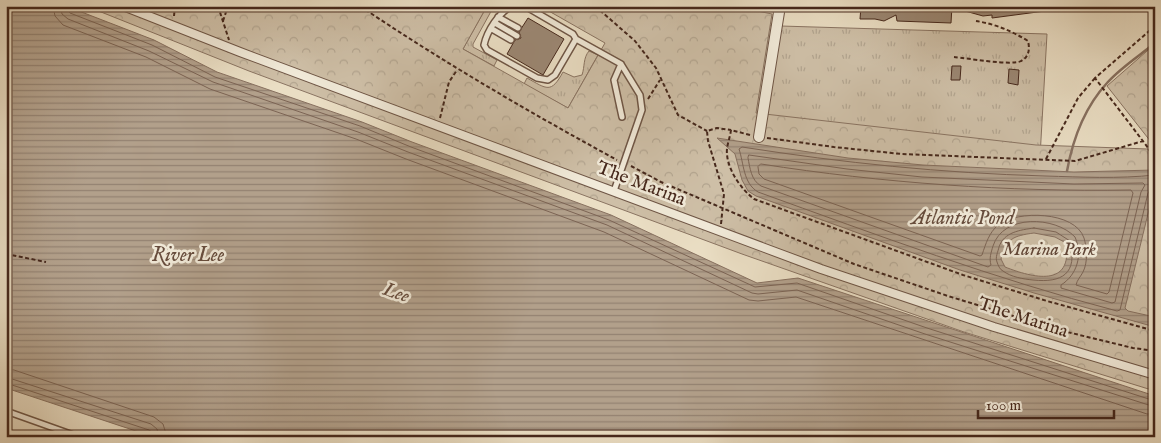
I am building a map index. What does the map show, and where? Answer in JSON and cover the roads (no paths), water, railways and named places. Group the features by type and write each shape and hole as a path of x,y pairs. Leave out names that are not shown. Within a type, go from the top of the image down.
{"street":[{"name":"The Marina","path":"123,6 821,269 994,327 1155,375"},
{"path":"759,137 780,6"}],"lane":[{"path":"512,6 505,9 498,17 485,41 486,50 543,80 548,80 554,75 576,39"},
{"path":"525,6 573,34 576,39 621,64 640,95 642,110 614,191"},
{"path":"498,17 518,28"},
{"path":"493,26 517,36"},
{"path":"493,26 511,40"},
{"path":"621,64 614,80 622,117"},
{"path":"6,411 79,437"}],"water":[{"name":"River Lee","path":"6,6 66,6 154,40 217,72 362,122 611,215 757,283 798,278 1155,396 1155,437 154,437 6,388"},
{"name":"Atlantic Pond","path":"717,138 848,158 923,165 1074,172 1155,170 1155,185 1125,308 1128,311 1155,317 1155,327 960,270 756,196 748,191 742,180 735,154","holes":["1034,233 1055,237 1066,243 1067,257 1063,267 1057,273 1049,276 1038,276 1005,267 1001,259 1012,239"]}],"waterway":[{"path":"1067,171 1076,135 1092,103 1112,78 1155,43"}],"park label":[{"name":"Marina Park","path":"1049,250"}],"water label":[{"name":"Lee","path":"396,293"}]}
